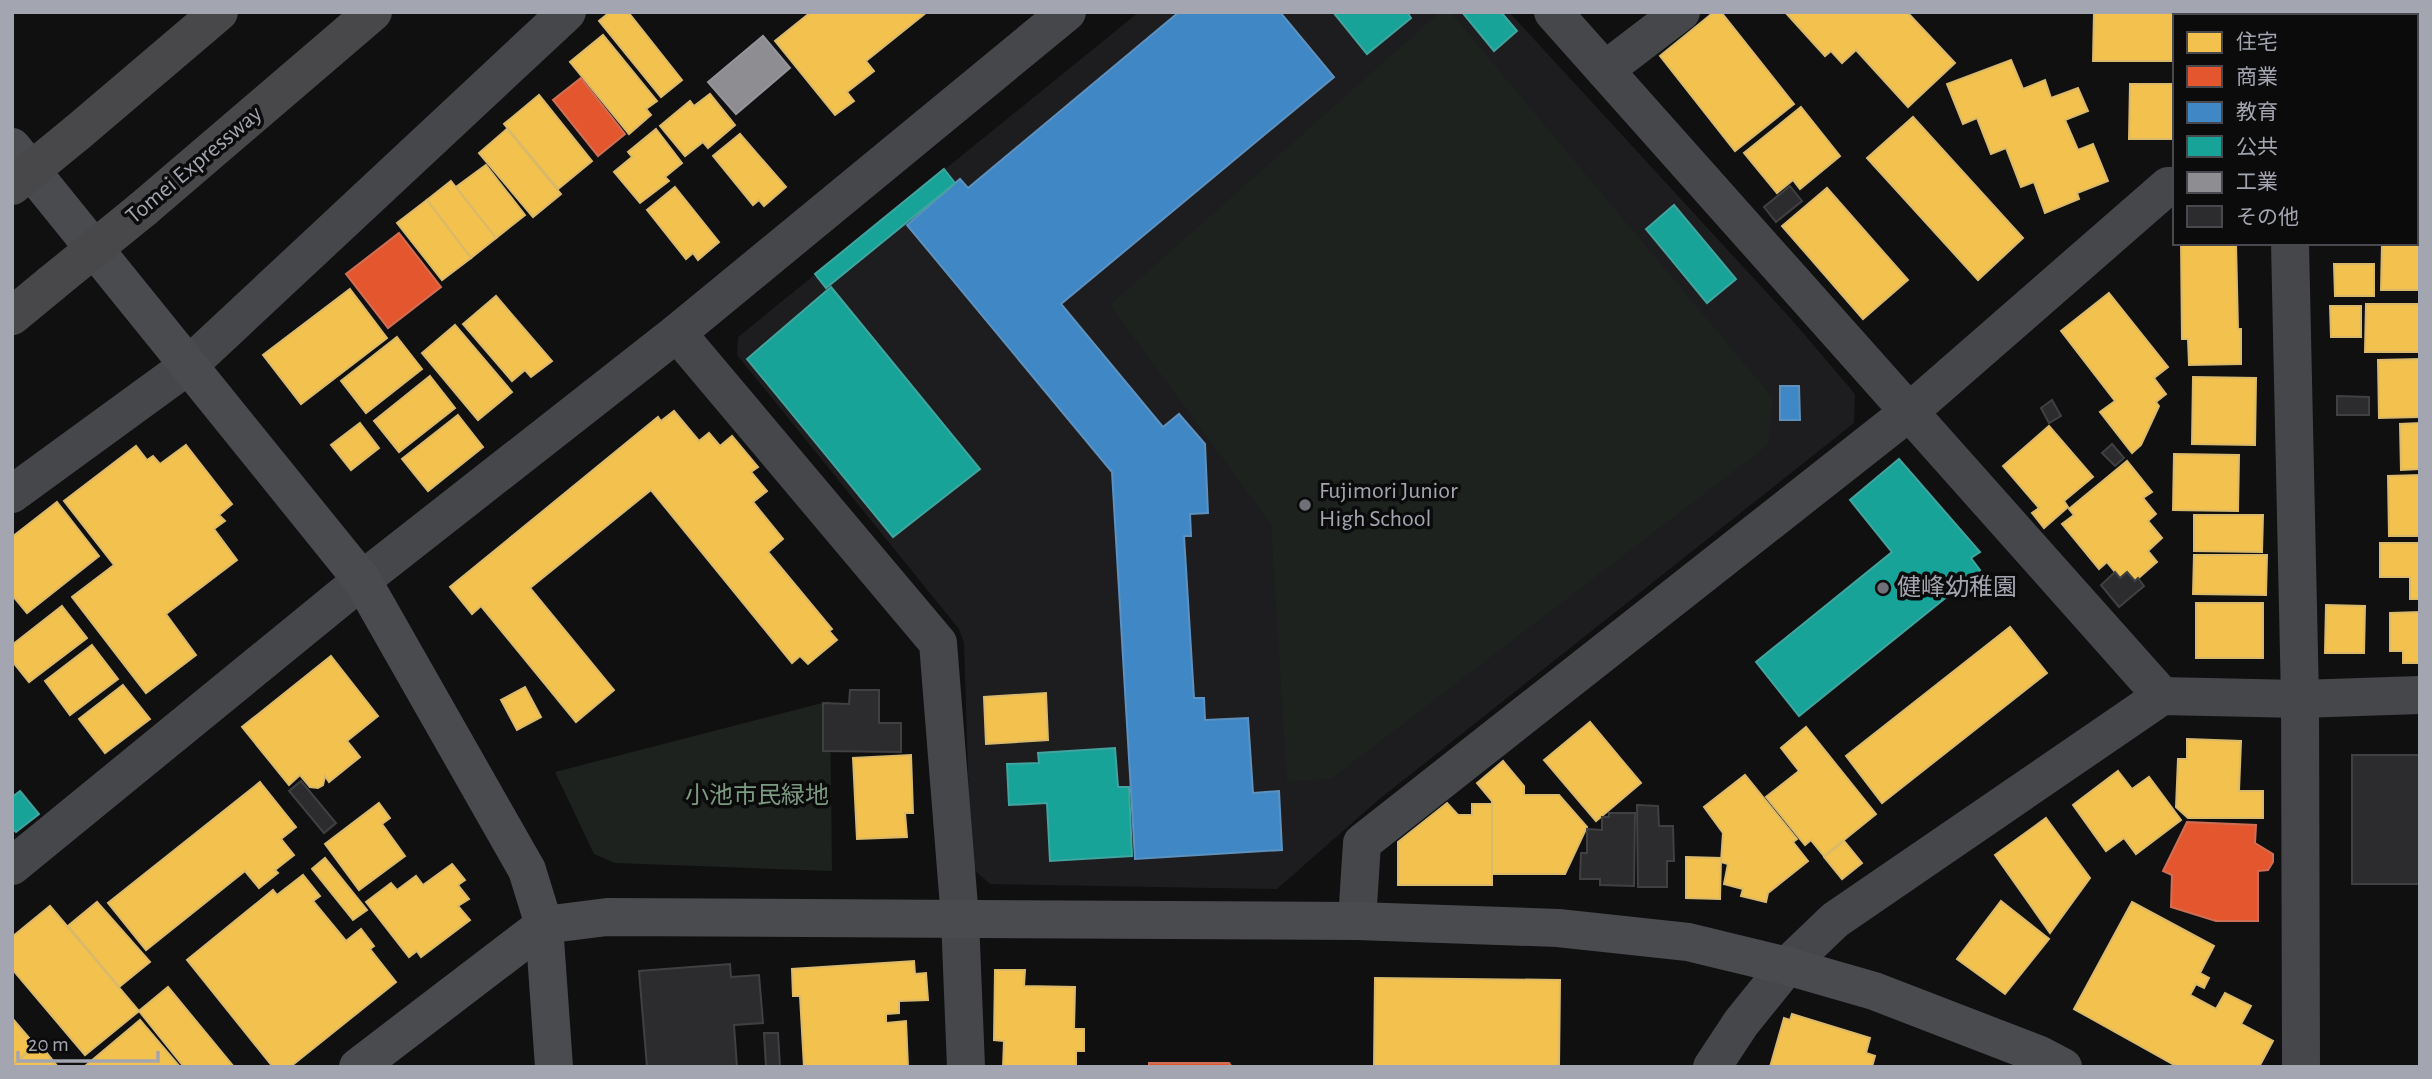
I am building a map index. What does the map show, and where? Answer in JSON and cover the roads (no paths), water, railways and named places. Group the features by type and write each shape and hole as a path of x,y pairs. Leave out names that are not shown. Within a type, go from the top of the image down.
{"highway":[{"path":"12,186 219,12"},
{"name":"Tomei Expressway","path":"12,316 143,209 373,12"}],"street":[{"path":"12,494 189,365 567,12"},
{"path":"12,866 362,580 677,332 1067,12"},
{"path":"1553,12 2161,696"},
{"path":"1605,70 1681,12"},
{"path":"12,147 362,580 527,870 544,925 554,1067"},
{"path":"1357,920 1362,843 1909,412 2168,186 2173,186"},
{"path":"2290,245 2300,699 2301,1067"},
{"path":"677,332 938,643 960,919 967,1067"},
{"path":"1712,1067 1741,1023 1787,966 1835,920 2161,696 2300,699 2420,695"},
{"path":"359,1067 544,925 607,917 1357,920 1558,928 1688,942 1787,966 1874,991 2046,1063"}],"place":[{"name":"Fujimori Junior High School","path":"1305,505"},
{"name":"健峰幼稚園","path":"1883,588"}],"park label":[{"name":"小池市民緑地","path":"757,796"}]}
